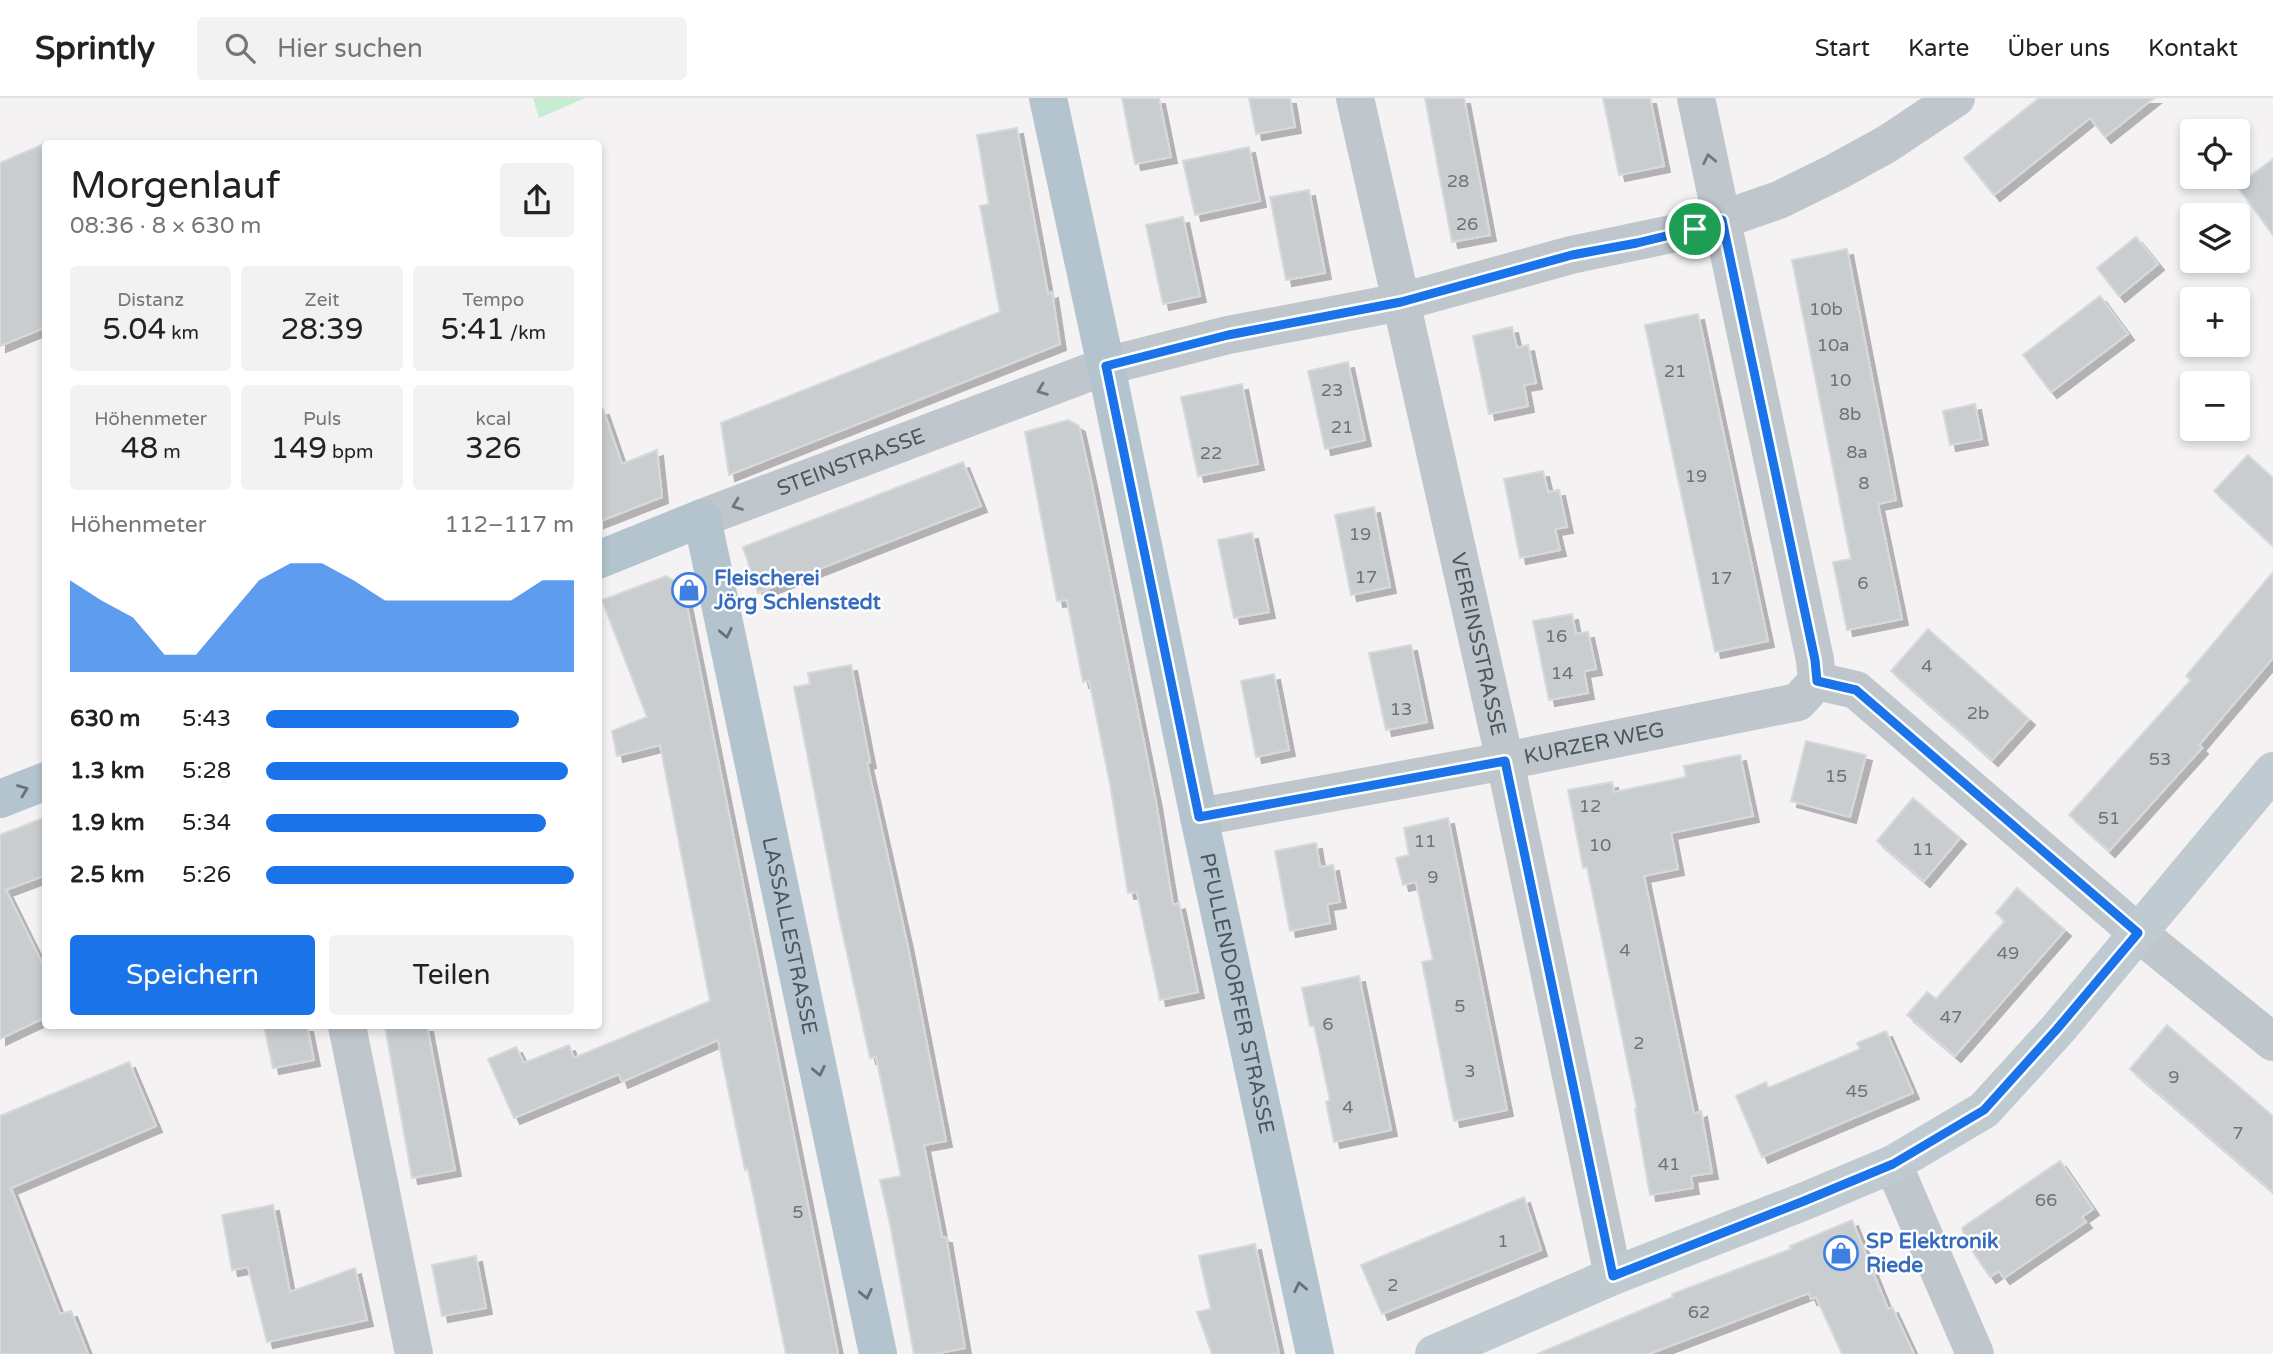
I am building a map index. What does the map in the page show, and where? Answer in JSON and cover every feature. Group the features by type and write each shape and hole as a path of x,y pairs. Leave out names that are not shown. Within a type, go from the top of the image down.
{"main road":[{"name":"PFULLENDORFER STRASSE","path":"1048,98 1315,1354"},
{"name":"STEINSTRASSE","path":"602,558 702,518"},
{"name":"LASSALLESTRASSE","path":"702,518 878,1354"},
{"path":"1434,1354 1613,1276 1893,1164 1984,1110 2057,1029 2273,771"},
{"path":"0,799 42,783"}],"street":[{"name":"VEREINSSTRASSE","path":"1355,98 1505,761 1613,1276"},
{"path":"1696,98 1815,660 1817,681 1856,690 2138,933 2273,1042"},
{"name":"STEINSTRASSE","path":"702,518 1106,366 1228,335 1401,302 1572,255 1637,243 1722,220 1779,200 1836,172 1887,144 1956,98"},
{"name":"KURZER WEG","path":"1199,817 1505,761 1798,702 1817,681"},
{"path":"348,1029 414,1354"},
{"path":"1893,1164 1975,1354"}],"green space":[{"path":"533,98 585,98 539,118"}],"building":[{"path":"1122,98 1159,98 1171,157 1135,164"},
{"path":"1249,98 1290,98 1295,127 1256,134"},
{"path":"1425,98 1464,98 1490,235 1452,242"},
{"path":"1603,98 1650,98 1664,166 1619,175"},
{"path":"2039,98 2154,98 2105,137 2090,118 1994,195 1964,158"},
{"path":"1017,128 1048,294 1052,292 1060,344 729,475 721,423 1000,312 980,206 989,204 977,135"},
{"path":"42,145 42,329 0,346 0,163"},
{"path":"1249,147 1260,201 1195,215 1183,161"},
{"path":"2273,159 2273,235 2239,189 2250,189 2250,176"},
{"path":"1309,190 1325,273 1286,280 1270,197"},
{"path":"1183,217 1200,296 1163,304 1146,225"},
{"path":"2136,237 2158,264 2119,296 2097,268"},
{"path":"1847,249 1896,500 1878,504 1902,619 1847,630 1833,562 1851,559 1792,260"},
{"path":"2100,296 2128,334 2051,392 2023,355"},
{"path":"1698,314 1768,641 1715,652 1645,325"},
{"path":"1512,327 1517,348 1528,345 1536,383 1524,385 1528,406 1489,414 1473,336"},
{"path":"1348,362 1365,440 1325,449 1308,371"},
{"path":"1242,384 1258,464 1198,476 1181,397"},
{"path":"1975,404 1982,439 1950,445 1943,411"},
{"path":"602,409 622,464 657,450 662,497 602,520"},
{"path":"1068,420 1079,426 1156,802 1173,905 1179,903 1198,992 1160,1000 1137,892 1128,893 1089,680 1083,682 1067,600 1057,601 1025,432"},
{"path":"2248,455 2273,478 2273,546 2214,491"},
{"path":"963,462 981,506 758,593 743,547"},
{"path":"1543,471 1548,492 1559,490 1567,527 1555,529 1560,550 1520,558 1504,479"},
{"path":"1374,507 1390,587 1351,595 1335,515"},
{"path":"1252,533 1269,612 1234,618 1218,540"},
{"path":"2273,572 2273,658 2199,745 2202,748 2109,851 2069,815 2191,680 2186,676"},
{"path":"666,576 683,586 838,1354 786,1354 718,1040 622,1082 619,1074 514,1118 488,1059 516,1047 524,1063 569,1045 574,1058 710,1001 660,745 617,756 612,731 647,717 602,600"},
{"path":"1572,614 1576,634 1588,632 1596,669 1584,671 1588,693 1549,700 1533,621"},
{"path":"1928,629 2029,719 1992,760 1891,671"},
{"path":"1411,645 1427,722 1386,730 1369,653"},
{"path":"851,665 870,762 867,763 908,947 946,1141 924,1145 942,1237 946,1237 965,1348 934,1354 914,1354 880,1180 901,1176 876,1057 870,1058 839,917 794,687 810,684 808,673"},
{"path":"1274,674 1289,750 1256,757 1241,681"},
{"path":"1806,741 1866,755 1850,817 1791,801"},
{"path":"1740,755 1753,816 1671,833 1678,869 1644,876 1694,1114 1701,1111 1712,1173 1691,1176 1693,1188 1650,1195 1637,1109 1587,867 1583,868 1568,790 1612,782 1614,792 1686,777 1684,766"},
{"path":"1913,798 1960,838 1924,881 1877,841"},
{"path":"1448,818 1507,1110 1454,1121 1422,962 1433,960 1416,882 1403,885 1396,858 1409,855 1404,828"},
{"path":"42,819 42,876 6,890 42,963 42,1019 0,1039 0,835"},
{"path":"1316,843 1320,867 1333,865 1340,902 1327,904 1330,923 1290,931 1275,851"},
{"path":"2017,888 2065,930 1955,1056 1907,1015 1927,992 1936,999 2005,921 1996,913"},
{"path":"1359,976 1391,1130 1334,1142 1326,1102 1330,1100 1314,1026 1310,1026 1302,988"},
{"path":"2167,1025 2273,1116 2273,1192 2130,1069"},
{"path":"265,1029 308,1029 314,1060 273,1068"},
{"path":"386,1029 428,1029 455,1170 412,1178"},
{"path":"1886,1031 1913,1093 1762,1157 1736,1096 1766,1082 1768,1088 1860,1049 1857,1043"},
{"path":"129,1062 156,1126 11,1188 60,1314 71,1311 88,1354 0,1354 0,1116"},
{"path":"2060,1161 2093,1209 2082,1217 2086,1222 2004,1278 1999,1271 1990,1277 1965,1240 1962,1228"},
{"path":"1524,1197 1541,1250 1382,1314 1361,1265"},
{"path":"273,1205 290,1292 355,1268 367,1320 267,1342 248,1267 232,1270 222,1215"},
{"path":"1852,1220 1888,1309 1892,1307 1914,1354 1842,1354 1816,1297 1811,1299 1809,1293 1649,1354 1537,1354 1673,1297 1672,1294 1791,1249 1790,1246"},
{"path":"1255,1244 1279,1354 1212,1354 1197,1312 1211,1309 1199,1256"},
{"path":"476,1256 486,1308 442,1316 432,1265"}],"place":[{"name":"Fleischerei Jörg Schlenstedt","path":"689,590"},
{"name":"SP Elektronik Riede","path":"1841,1253"}],"route":[{"path":"1722,220 1815,660 1817,681 1856,690 2138,933 1984,1110 1893,1164 1613,1276 1505,761 1199,817 1106,366 1228,335 1401,302 1572,255 1695,229 1722,220"}]}
